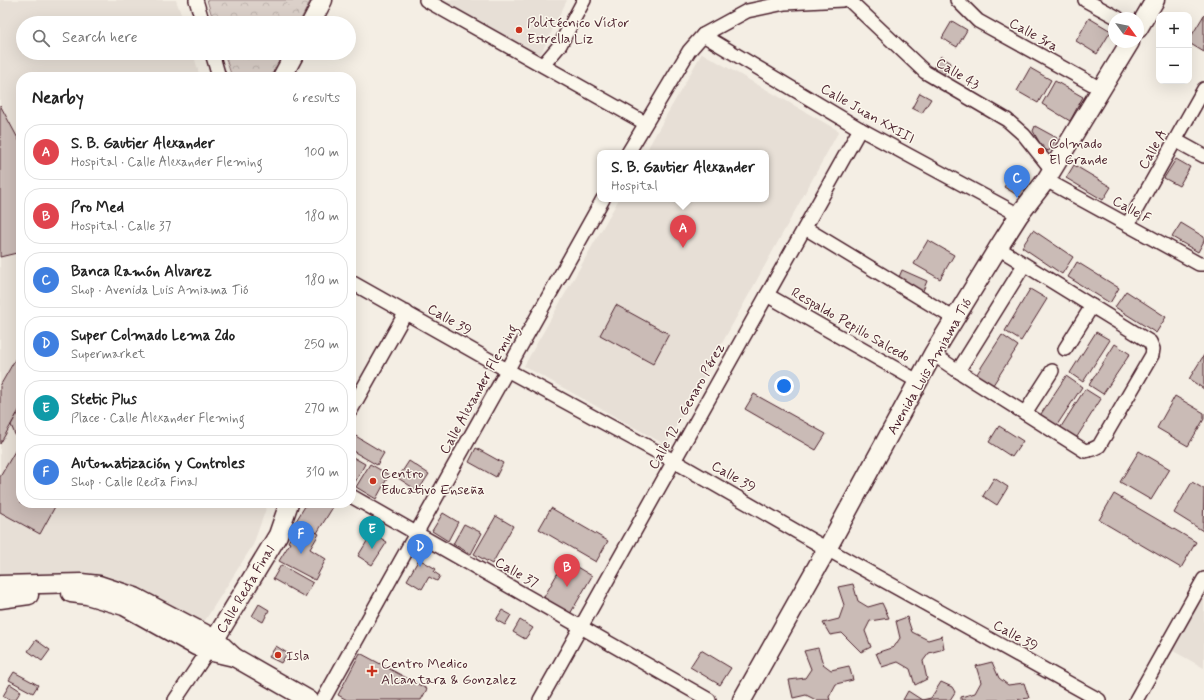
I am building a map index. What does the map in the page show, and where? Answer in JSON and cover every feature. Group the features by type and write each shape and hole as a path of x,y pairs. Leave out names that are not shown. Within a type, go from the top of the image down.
{"main road":[{"path":"315,16 323,0"},
{"path":"1144,19 1155,0"},
{"name":"Avenida Luis Amiama Tió","path":"742,700 919,382 933,354 1019,215 1049,175 1126,48"},
{"path":"285,72 291,60"},
{"name":"Calle Recta Final","path":"212,645 278,535 287,508"},
{"path":"0,585 66,582 99,585 135,597 212,645 304,699"},
{"path":"0,598 54,593 72,593 98,598 124,606 162,626 184,640 212,645"}],"street":[{"path":"196,0 201,16"},
{"path":"426,0 645,123"},
{"path":"542,66 560,45 584,0"},
{"path":"630,150 689,51 702,35 747,11 786,2 843,0"},
{"name":"Calle 43","path":"849,0 925,72 1007,120 1024,135 1049,175"},
{"name":"Calle 3ra","path":"957,0 978,21 1101,89"},
{"path":"1085,0 1108,13"},
{"name":"Calle Juan XXIII","path":"702,35 860,128 1019,215"},
{"path":"214,60 218,72"},
{"name":"Calle A","path":"1128,224 1204,89"},
{"name":"Calle 12 - Genaro Pérez","path":"540,700 622,557 674,460 860,128"},
{"path":"1175,140 1204,156"},
{"name":"Calle F","path":"1049,175 1128,224 1199,264 1204,264"},
{"name":"Calle Alexander Fleming","path":"323,700 600,202"},
{"path":"805,228 955,319"},
{"path":"933,354 1085,451 1093,450 1099,446 1152,355 1153,349 1150,342 998,248"},
{"path":"958,371 1024,265"},
{"name":"Calle 39","path":"356,285 507,370 674,460 827,548 1099,700"},
{"name":"Respaldo Pepillo Salcedo","path":"767,295 919,382"},
{"path":"1065,349 1092,306"},
{"path":"356,401 406,312"},
{"path":"1025,413 1052,371"},
{"name":"Calle 37","path":"356,499 709,700"},
{"path":"278,535 294,508"},
{"path":"1136,700 1204,579"},
{"path":"0,598 23,585"},
{"path":"175,700 212,645"}],"shaded area":[{"path":"0,0 176,0 182,16 16,16 16,60 195,60 199,72 16,72 16,508 266,508 253,545 204,622 191,621 108,576 83,572 0,576"},
{"name":"Politécnico Víctor Estrella Liz","path":"431,0 567,0 538,60"},
{"path":"702,53 839,131 666,445 524,366 617,202 769,202 769,150 647,150"},
{"path":"1204,598 1204,668 1166,647"}],"green space":[{"path":"207,0 311,0 303,16 212,16"},
{"path":"226,60 280,60 274,72 230,72"}],"building":[{"path":"1204,15 1204,52 1192,45 1192,35"},
{"path":"1089,18 1108,29 1108,36 1097,54 1076,41"},
{"path":"952,21 967,30 957,47 942,38"},
{"path":"941,56 951,63 942,77 932,70"},
{"path":"1030,68 1051,80 1038,103 1017,91"},
{"path":"1055,81 1083,97 1070,121 1042,104"},
{"path":"920,93 931,99 922,113 912,108"},
{"path":"0,105 16,135 16,253 0,257"},
{"path":"1035,126 1057,138 1049,151 1043,149 1033,131"},
{"path":"1176,159 1190,167 1179,186 1164,178"},
{"path":"1074,165 1111,187 1103,200 1066,178"},
{"path":"1012,175 1029,186 1022,198 1004,187"},
{"path":"1181,223 1204,237 1204,241 1198,252 1172,237"},
{"path":"1033,230 1073,257 1062,274 1022,247"},
{"path":"928,240 954,255 940,279 914,264"},
{"path":"1077,262 1119,288 1110,303 1068,277"},
{"path":"902,270 927,281 922,293 897,282"},
{"path":"1030,289 1047,299 1021,341 1005,331"},
{"path":"1126,291 1166,317 1156,333 1115,307"},
{"path":"616,305 669,334 653,364 600,335"},
{"path":"1096,332 1110,340 1083,382 1070,373"},
{"path":"1002,335 1018,346 991,388 975,377"},
{"path":"1115,344 1130,354 1103,394 1089,385"},
{"path":"1204,355 1204,389 1189,379"},
{"path":"16,358 16,416 0,444 0,386"},
{"path":"1066,376 1082,387 1055,428 1039,417"},
{"path":"1085,389 1101,399 1075,440 1059,430"},
{"path":"754,394 826,434 816,450 745,409"},
{"path":"1175,396 1204,413 1204,419 1188,446 1157,428"},
{"path":"16,416 16,437 11,425"},
{"path":"999,426 1023,441 1012,457 989,442"},
{"path":"356,436 384,453 377,465 356,453"},
{"path":"476,448 503,463 496,477 469,462"},
{"path":"16,449 16,508 54,508 40,534 0,512 0,477"},
{"path":"1139,451 1170,469 1151,500 1120,482"},
{"path":"356,459 365,464 356,480"},
{"path":"409,461 429,474 418,491 398,478"},
{"name":"Centro Educativo Enseña","path":"370,464 389,475 376,499 356,487"},
{"path":"994,478 1008,487 997,505 983,496"},
{"path":"1192,482 1204,489 1203,531 1174,513"},
{"path":"1114,494 1196,542 1181,568 1099,520"},
{"path":"304,508 332,508 317,533 296,521"},
{"path":"551,508 608,541 596,562 539,529"},
{"path":"443,513 458,522 448,541 432,531"},
{"path":"496,516 513,526 492,564 474,554"},
{"path":"299,523 319,534 310,549 326,559 315,580 279,561 290,543 288,542"},
{"path":"464,524 482,533 471,554 453,544"},
{"path":"372,533 387,542 372,565 358,556"},
{"path":"419,559 436,569 434,572 440,576 437,581 429,577 422,589 407,580"},
{"path":"565,560 592,576 570,614 543,599"},
{"path":"281,565 313,583 305,597 273,579"},
{"path":"853,584 858,601 868,607 882,603 889,618 870,621 865,631 871,647 861,652 842,633 830,635 823,623 839,619 844,605 838,587"},
{"name":"Isla","path":"259,604 269,610 263,622 252,616"},
{"path":"502,610 511,615 505,625 496,620"},
{"path":"907,617 912,632 928,640 942,636 944,649 929,653 923,661 927,679 915,685 910,669 898,662 882,667 876,653 894,647 900,638 896,621"},
{"path":"520,620 533,628 525,639 513,632"},
{"path":"36,640 50,650 42,661 28,651"},
{"name":"Isla","path":"276,646 287,653 281,663 269,657"},
{"path":"818,648 823,664 831,670 849,666 853,680 836,684 829,697 830,700 816,700 806,695 793,698 789,680 805,678 811,669 804,651"},
{"path":"701,650 731,668 720,685 690,667"},
{"name":"Centro Medico Alcantara & Gonzalez","path":"360,653 427,689 421,700 347,700 338,695"},
{"path":"992,662 999,678 1008,685 1024,683 1029,698 1015,700 961,700 961,697 975,693 981,682 976,666"},
{"path":"14,672 38,685 33,693 9,680"},
{"path":"941,682 952,687 955,692 950,700 922,700 931,698"},
{"path":"10,684 21,691 15,700 9,700 3,696"},
{"path":"908,691 922,700 903,700"}],"place":[{"name":"Politécnico Víctor Estrella Liz","path":"519,30"},
{"name":"Colmado El Grande","path":"1041,151"},
{"name":"Banca Ramón Alvarez","path":"1017,198"},
{"name":"S. B. Gautier Alexander","path":"683,248"},
{"name":"Centro Educativo Enseña","path":"373,481"},
{"name":"Stetic Plus","path":"372,549"},
{"name":"Automatización y Controles","path":"301,554"},
{"name":"Super Colmado Lema 2do","path":"420,567"},
{"name":"Pro Med","path":"567,587"},
{"name":"Isla","path":"278,655"},
{"name":"Centro Medico Alcantara & Gonzalez","path":"372,671"}]}
